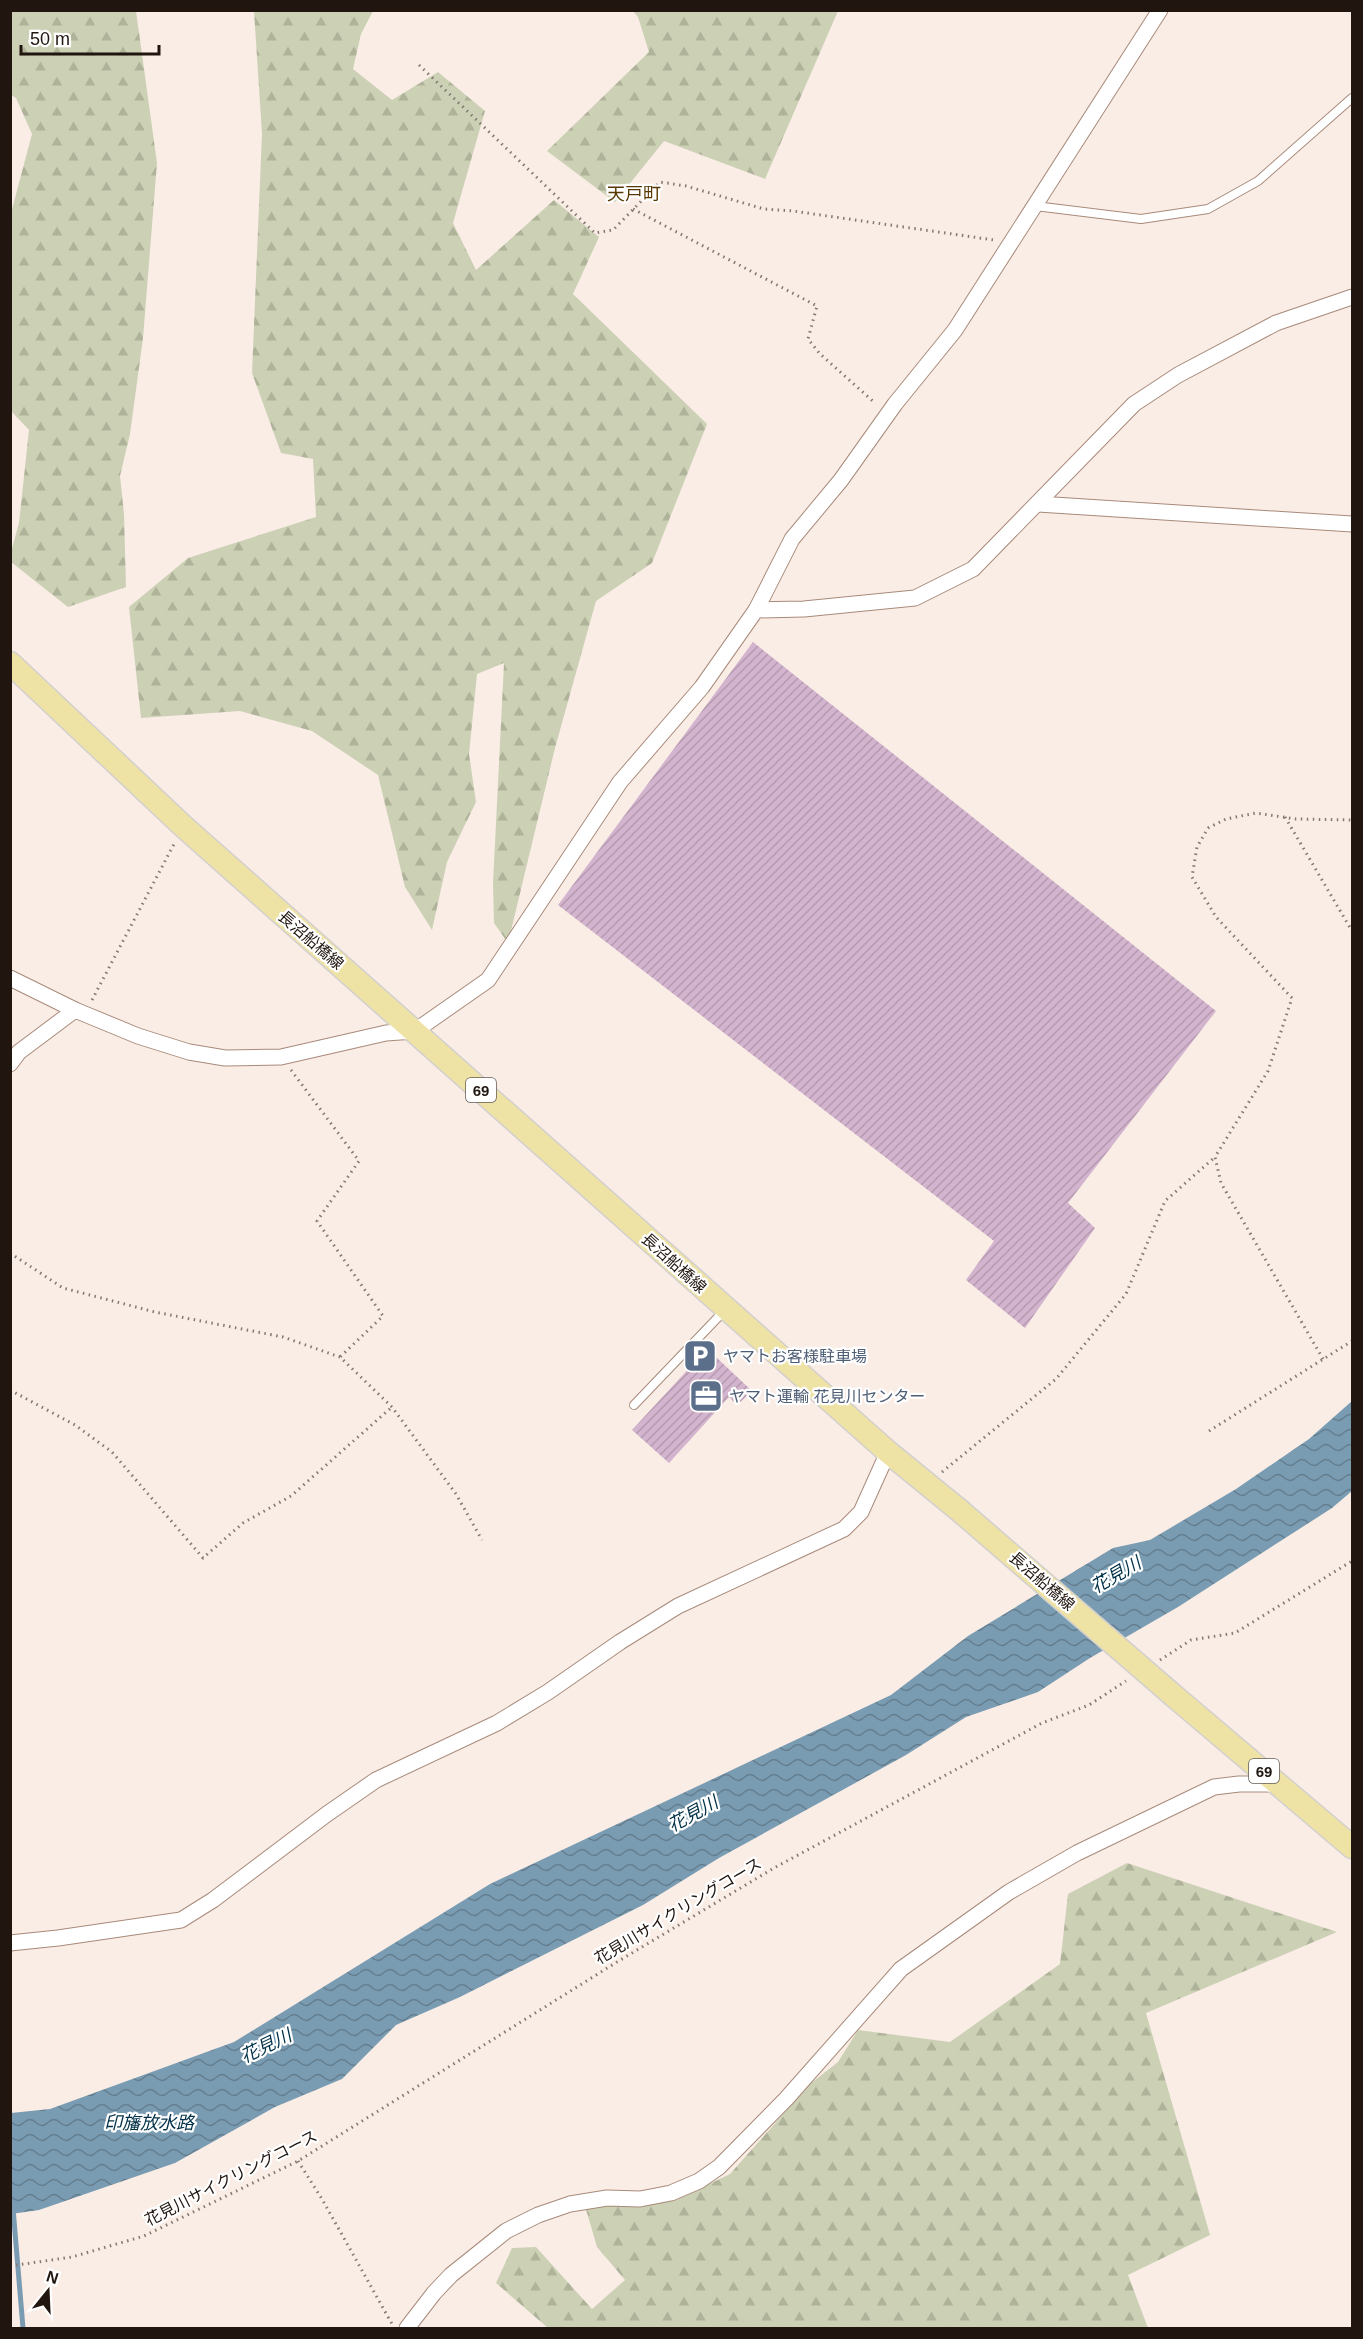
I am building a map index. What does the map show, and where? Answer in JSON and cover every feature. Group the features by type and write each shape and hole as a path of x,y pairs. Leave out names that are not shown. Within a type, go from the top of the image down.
{"main road":[{"name":"長沼船橋線","path":"10,663 183,826 888,1452 1353,1847"}],"street":[{"path":"10,978 80,1012 138,1036 189,1052 225,1058 281,1057 386,1033 415,1031 488,980 520,936 620,782 702,687 756,610 792,539 841,480 888,414 955,330 1160,10"},
{"path":"756,610 804,609 915,598 973,570 1134,404 1178,375 1276,324 1353,297"},
{"path":"1038,504 1353,524"},
{"path":"10,1064 19,1052 80,1012"},
{"path":"10,1942 58,1938 181,1920 213,1900 376,1780 497,1723 678,1606 844,1529 861,1512 888,1452"},
{"path":"407,2328 434,2292 506,2231 538,2215 570,2204 607,2198 640,2199 671,2193 699,2181 719,2167 786,2099 901,1969 1009,1892 1077,1853 1214,1787 1239,1784 1280,1784"}],"lane":[{"path":"1034,206 1141,219 1208,209 1258,181 1353,98"},
{"path":"634,1405 726,1309"}],"path":[{"path":"419,65 595,233 613,230 660,182 686,186 764,209 793,211 1010,243"},
{"path":"633,209 817,306 808,339 819,354 888,414"},
{"path":"927,1484 1056,1379 1126,1294 1165,1201 1215,1157 1268,1071 1292,998 1216,917 1192,877 1197,847 1208,828 1226,819 1256,813 1285,817 1353,820"},
{"path":"1285,817 1353,931"},
{"path":"80,1012 183,826"},
{"path":"281,1057 359,1161 317,1221 382,1316 340,1357"},
{"path":"1215,1157 1221,1183 1323,1359"},
{"path":"10,1253 63,1288 155,1312 283,1337 340,1357 392,1407 456,1494 482,1540"},
{"path":"1209,1431 1353,1341"},
{"path":"10,1390 75,1425 112,1452 203,1557 243,1523 291,1496 392,1407"},
{"path":"1154,1664 1191,1640 1235,1634 1353,1561"},
{"name":"花見川サイクリングコース","path":"10,2266 72,2258 144,2236 298,2161 617,1962 774,1868 1042,1723 1089,1705 1135,1675"},
{"path":"298,2161 322,2199 394,2328"}],"green space":[{"path":"11,10 136,11 157,163 143,338 130,434 120,476 124,514 126,587 68,607 11,562 11,552 19,523 29,430 11,411 11,213 32,134 16,98 11,95"},
{"path":"254,11 373,11 361,34 353,69 392,100 438,72 485,111 453,223 476,270 554,200 599,237 573,294 707,424 652,563 596,601 555,748 508,943 494,923 493,883 504,663 477,674 469,754 476,802 447,862 432,930 405,887 378,775 312,731 240,711 141,718 129,607 188,558 316,517 313,459 281,453 252,373 262,134"},
{"path":"633,11 838,11 765,179 664,141 615,202 547,151 649,52 638,17"},
{"path":"1127,1863 1337,1932 1146,2013 1210,2235 1128,2275 1148,2328 548,2328 496,2283 512,2248 536,2247 592,2309 625,2280 597,2247 585,2206 676,2200 730,2174 810,2084 838,2062 858,2030 950,2042 1060,1964 1068,1894"}],"water":[{"name":"印旛放水路","path":"1352,1401 1352,1491 1332,1508 1178,1607 1090,1658 1038,1692 966,1717 906,1755 719,1858 643,1905 460,1997 396,2025 342,2079 275,2107 175,2163 39,2210 11,2214 11,2113 50,2109 234,2042 490,1884 891,1695 968,1636 1113,1548 1150,1540 1236,1489 1309,1439"}],"building":[{"path":"753,642 1216,1011 1068,1203 1095,1228 1025,1328 966,1280 994,1241 558,905"},
{"path":"716,1357 752,1391 737,1405 729,1397 669,1463 632,1430 693,1364 702,1372"}],"waterway":[{"path":"13,2208 23,2328"}],"place":[{"name":"ヤマトお客様駐車場","path":"700,1356"},
{"name":"ヤマト運輸 花見川センター","path":"706,1396"}],"district":[{"name":"天戸町","path":"634,194"}],"water label":[{"name":"花見川","path":"1116,1575"},
{"name":"花見川","path":"693,1814"},
{"name":"花見川","path":"266,2046"}]}
